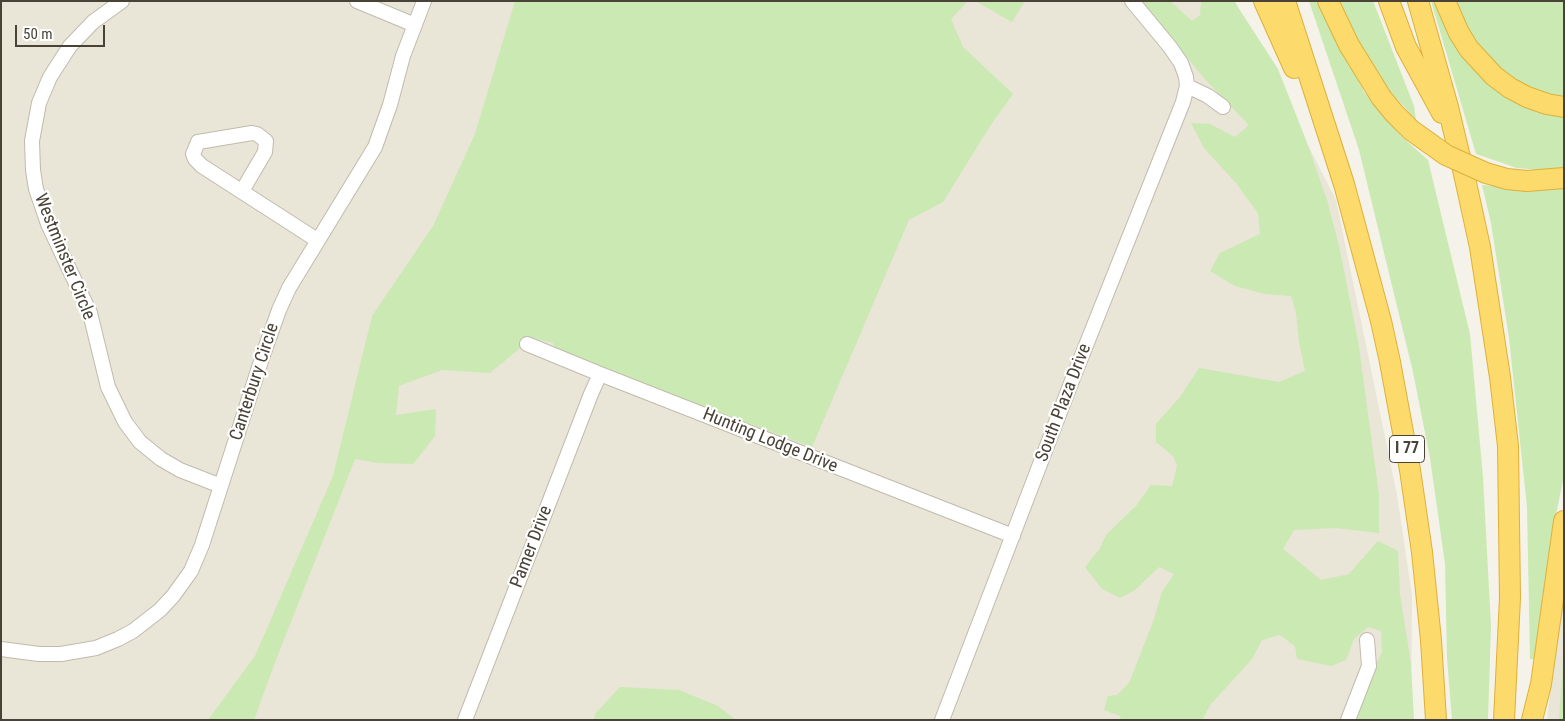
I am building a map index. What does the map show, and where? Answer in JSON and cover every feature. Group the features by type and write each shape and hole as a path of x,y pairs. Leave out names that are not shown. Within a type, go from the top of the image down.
{"highway":[{"path":"1264,1 1294,70 1325,123"},
{"name":"I 77","path":"1285,1 1304,65 1344,184 1376,302 1402,423 1423,561 1431,640 1436,720"},
{"path":"1328,1 1349,45 1380,97 1411,130 1446,155 1486,173 1507,179 1527,181 1564,178"},
{"path":"1388,1 1406,47 1457,142"},
{"path":"1418,1 1457,142 1480,247 1490,304 1508,446 1510,598 1504,720"},
{"path":"1445,1 1469,49 1494,76 1526,97 1564,107"},
{"path":"1532,720 1541,684 1564,521"}],"street":[{"name":"Westminster Circle","path":"122,1 93,22 70,46 50,77 39,103 32,141 36,189 48,224 90,313 108,386 125,422 140,442 161,459 180,470 220,486"},
{"path":"357,1 415,25"},
{"name":"Canterbury Circle","path":"1,649 39,654 77,652 96,648 118,639 144,623 173,596 190,571 202,545 279,310 289,288 317,240 375,147 390,105 403,56 424,1"},
{"path":"1132,1 1181,63 1187,86 1208,96 1223,107"},
{"name":"South Plaza Drive","path":"942,720 1073,378 1183,102 1187,86"},
{"path":"242,191 266,152 266,141 252,133 198,142 193,154 202,166 317,240"},
{"name":"Hunting Lodge Drive","path":"527,344 1013,536"},
{"name":"Pamer Drive","path":"465,720 600,374"},
{"path":"1348,720 1369,666 1367,640"}],"shaded area":[{"path":"1,1 1235,1 1336,200 1397,495 1412,595 1411,720 1,720"},
{"path":"1564,578 1564,720 1547,720 1554,657"}],"green space":[{"path":"515,1 968,1 951,19 963,47 1013,94 990,126 943,202 909,220 812,447 556,352 553,343 532,338 490,373 442,370 399,386 396,415 436,409 435,436 413,464 378,463 355,459 254,720 208,720 255,656 333,476 372,316 433,226 475,134"},
{"path":"975,1 1025,1 1012,22"},
{"path":"1141,1 1170,1 1192,21 1200,15 1201,1 1234,1 1278,69 1306,140 1327,200 1339,246 1358,340 1379,495 1379,533 1335,528 1294,530 1283,549 1321,580 1349,574 1378,541 1398,551 1400,594 1411,664 1414,720 1356,720 1372,672 1382,652 1381,631 1368,627 1354,639 1346,660 1331,666 1297,659 1295,646 1280,635 1262,640 1252,659 1211,704 1202,720 1121,720 1120,716 1104,710 1108,696 1117,695 1129,683 1153,622 1162,592 1174,574 1159,567 1135,590 1120,598 1102,589 1085,567 1099,550 1106,535 1136,506 1151,485 1172,486 1177,466 1173,456 1156,442 1156,424 1180,397 1199,368 1279,382 1305,371 1299,342 1296,312 1291,296 1265,294 1235,286 1210,271 1220,253 1260,234 1258,213 1236,183 1204,148 1191,123 1210,124 1235,137 1249,125 1203,77"},
{"path":"1309,1 1319,1 1364,92 1401,136 1428,160 1470,334 1483,477 1491,626 1488,720 1452,720 1447,658 1445,564 1430,458 1413,372 1359,150"},
{"path":"1334,1 1373,1 1414,106 1416,120 1377,76"},
{"path":"1431,1 1438,1 1466,53 1564,112 1564,172 1517,168 1476,154"},
{"path":"1453,1 1564,1 1564,100 1518,83 1475,47"},
{"path":"1482,185 1528,189 1564,189 1564,476 1555,519 1538,660 1530,659 1527,507 1509,338 1491,223"},
{"path":"1564,644 1564,720 1559,720"},
{"path":"620,687 679,690 718,706 736,720 594,720 595,714"}]}
